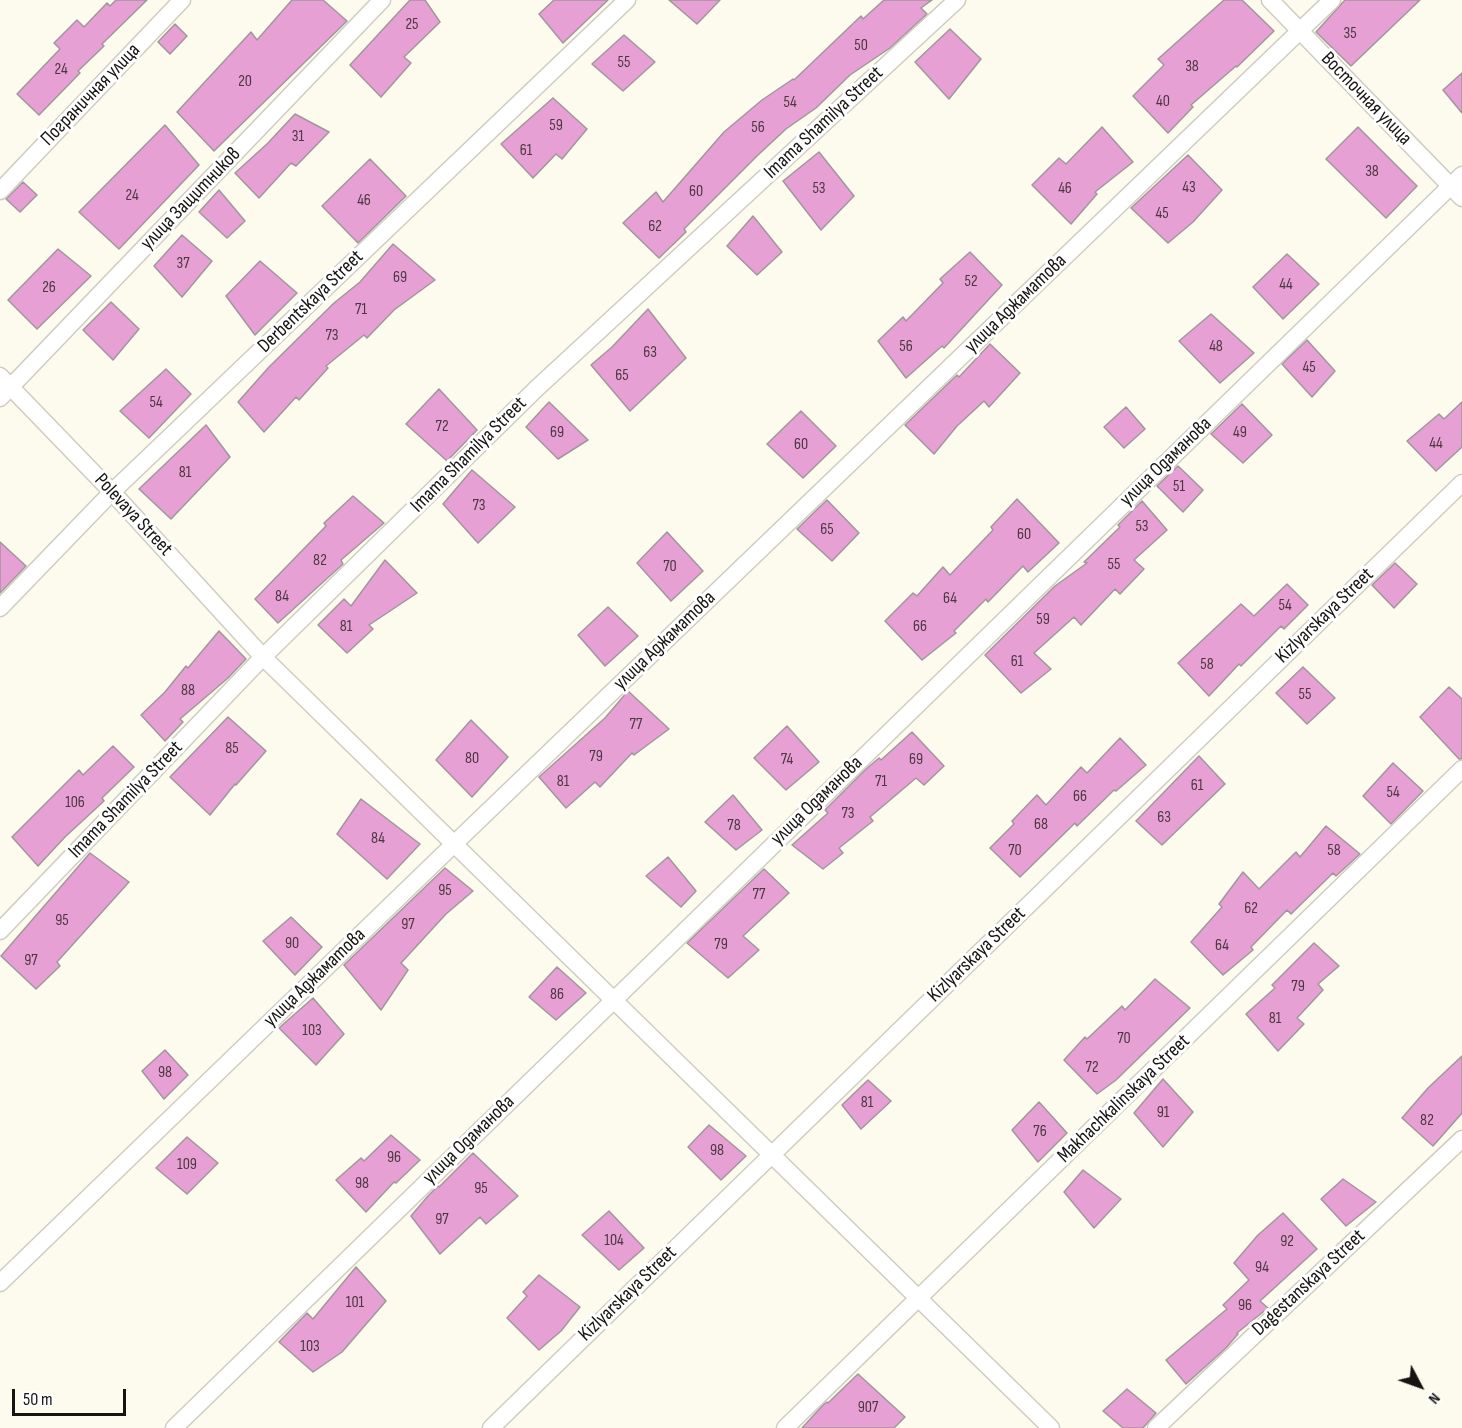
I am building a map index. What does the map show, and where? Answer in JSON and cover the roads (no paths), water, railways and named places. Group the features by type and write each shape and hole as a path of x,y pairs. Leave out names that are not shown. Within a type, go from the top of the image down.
{"street":[{"name":"Пограничная улица","path":"0,191 182,0"},
{"name":"улица Защитников","path":"4,387 382,0"},
{"name":"Derbentskaya Street","path":"0,608 112,492 627,0"},
{"name":"Imama Shamilya Street","path":"0,931 263,657 544,381 957,0"},
{"name":"Восточная улица","path":"1270,0 1458,186"},
{"name":"улица Аджаматова","path":"0,1283 1332,0"},
{"name":"улица Одаманова","path":"174,1428 612,1000 1458,186"},
{"name":"Polevaya Street","path":"4,387 112,492 263,657 1051,1428"},
{"name":"Kizlyarskaya Street","path":"491,1428 1462,483"},
{"name":"Makhachkalinskaya Street","path":"785,1428 1462,769"},
{"name":"Dagestanskaya Street","path":"1156,1428 1462,1139"}]}
